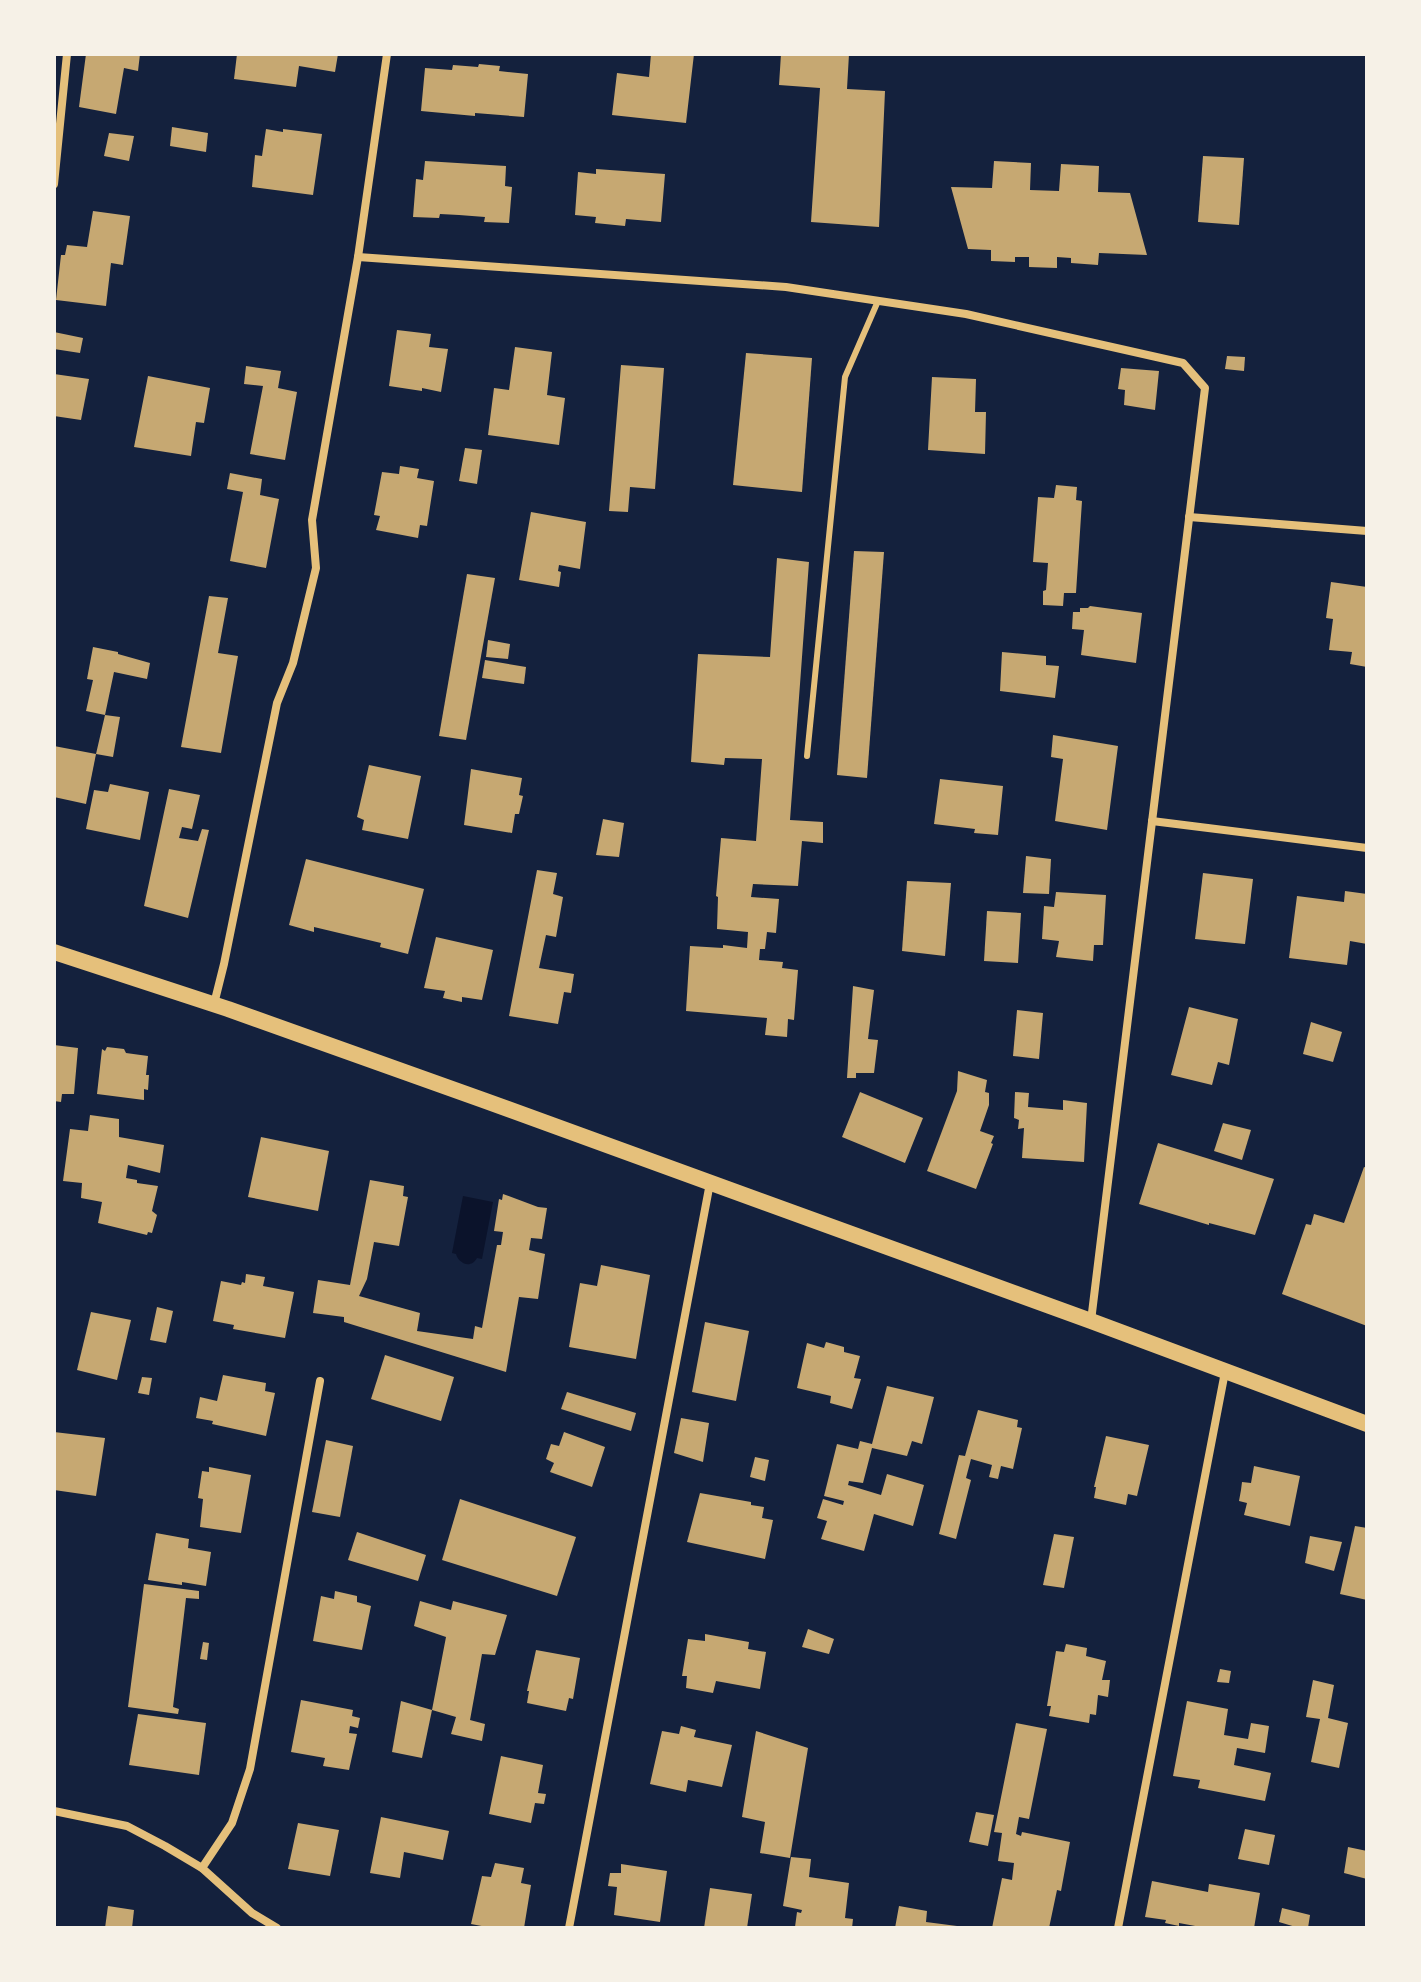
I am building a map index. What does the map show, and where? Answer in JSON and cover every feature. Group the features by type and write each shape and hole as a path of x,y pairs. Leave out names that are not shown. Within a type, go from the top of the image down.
{"main road":[{"path":"54,952 214,1004 1367,1424"}],"street":[{"path":"54,184 67,54"},
{"path":"214,1004 277,703 293,663 316,568 312,520 358,257 387,54"},
{"path":"358,257 786,287 966,314 1183,363 1205,388 1091,1321"},
{"path":"1189,517 1367,531"},
{"path":"1152,821 1367,848"},
{"path":"569,1928 710,1183"},
{"path":"1118,1928 1225,1372"},
{"path":"202,1868 232,1823 250,1769 320,1381"},
{"path":"54,1811 127,1826 202,1868 252,1913 277,1928"}],"lane":[{"path":"807,756 845,377 878,301"}],"water":[{"path":"463,1196 493,1202 482,1259 477,1258 469,1264 462,1263 452,1253"}],"building":[{"path":"86,54 140,54 138,71 124,68 116,114 79,107"},
{"path":"237,54 338,54 335,72 299,66 296,87 234,79"},
{"path":"651,54 694,54 686,123 612,115 617,73 649,77"},
{"path":"781,54 849,54 847,89 885,91 879,227 811,222 820,88 779,85"},
{"path":"479,64 500,66 499,71 528,74 524,117 421,111 425,68 452,70 453,65 478,67"},
{"path":"172,127 208,133 206,152 170,146"},
{"path":"266,129 322,134 313,195 252,187 255,155 262,156"},
{"path":"109,133 134,136 129,161 104,156"},
{"path":"1203,156 1244,158 1239,225 1198,222"},
{"path":"425,161 506,166 505,186 512,187 509,223 484,222 485,217 459,215 413,217 416,179 423,180"},
{"path":"994,161 1031,163 1030,190 1059,191 1061,164 1099,166 1098,192 1130,193 1147,255 1099,253 1098,265 1071,263 1071,258 1057,257 1057,268 1029,267 1029,257 1015,257 1015,262 991,261 991,250 968,249 951,187 992,188"},
{"path":"596,169 665,174 661,222 626,219 625,226 595,223 596,217 575,215 578,172 596,174"},
{"path":"93,211 130,216 123,265 111,263 106,306 56,300 61,255 65,255 67,245 87,247"},
{"path":"397,330 431,334 429,347 448,349 441,392 389,386"},
{"path":"54,332 83,338 80,353 54,349"},
{"path":"515,347 552,352 547,395 565,398 559,445 488,435 494,388 509,390"},
{"path":"746,353 812,358 802,492 733,485"},
{"path":"1227,356 1245,357 1244,371 1225,369"},
{"path":"621,365 664,368 655,489 630,487 628,512 609,511"},
{"path":"246,366 281,371 278,388 297,392 285,460 250,454 263,386 244,384"},
{"path":"1121,368 1159,371 1155,410 1124,405 1125,390 1118,389"},
{"path":"54,374 89,379 81,420 54,416"},
{"path":"148,376 210,388 204,423 196,422 191,456 134,447"},
{"path":"932,377 976,379 975,412 986,412 985,454 928,450"},
{"path":"465,448 482,450 477,484 459,481"},
{"path":"400,466 419,469 417,478 434,481 427,526 420,525 418,538 376,530 380,516 374,515 382,472 399,474"},
{"path":"230,473 262,479 260,495 279,499 266,568 230,561 243,492 227,489"},
{"path":"1056,485 1077,487 1076,500 1082,501 1076,593 1064,593 1063,606 1043,605 1048,563 1033,562 1038,497 1054,498"},
{"path":"531,512 586,522 580,569 559,565 559,587 519,580"},
{"path":"854,551 884,552 867,778 837,775"},
{"path":"777,558 809,562 790,820 823,822 823,843 802,841 798,886 753,884 751,897 779,899 776,933 767,932 765,949 760,949 759,960 783,962 782,968 798,970 794,1020 788,1019 787,1037 765,1035 767,1018 686,1011 690,946 747,948 748,932 717,929 716,896 721,838 756,841 762,759 725,758 724,765 691,762 698,654 770,657"},
{"path":"467,574 495,578 466,740 439,736"},
{"path":"1331,582 1367,587 1367,667 1350,664 1352,652 1329,650 1333,619 1326,618"},
{"path":"209,596 228,598 218,653 238,656 221,753 181,747"},
{"path":"1090,606 1142,613 1136,663 1081,655 1084,630 1072,629 1073,612"},
{"path":"488,640 510,644 508,659 486,657"},
{"path":"93,647 150,663 147,679 114,672 105,715 86,711 93,680 87,679"},
{"path":"1002,652 1046,656 1046,665 1059,666 1055,698 1000,691"},
{"path":"485,660 526,667 524,684 482,678"},
{"path":"105,715 120,717 113,757 96,754"},
{"path":"1053,735 1118,746 1107,830 1055,821 1063,759 1051,757"},
{"path":"54,746 96,754 86,804 54,797"},
{"path":"369,765 421,776 408,839 362,830 364,820 357,817"},
{"path":"471,769 522,778 519,795 523,796 519,814 515,814 512,833 464,825"},
{"path":"940,779 1003,786 998,835 934,824"},
{"path":"110,784 149,792 140,840 86,829 94,790 108,792"},
{"path":"169,789 200,795 192,829 182,827 179,838 198,841 202,829 209,830 188,918 144,906"},
{"path":"603,819 624,823 619,857 596,855"},
{"path":"1026,856 1051,859 1049,894 1023,893"},
{"path":"306,859 424,889 408,954 380,947 381,943 314,927 314,932 289,925"},
{"path":"537,870 557,873 553,894 563,897 556,937 546,935 539,968 574,974 571,993 564,992 558,1024 509,1016"},
{"path":"1203,873 1253,879 1245,944 1195,939"},
{"path":"907,881 951,883 945,956 902,951"},
{"path":"1345,891 1367,894 1367,944 1350,941 1347,965 1289,958 1297,896 1344,902"},
{"path":"1056,892 1106,895 1103,945 1094,945 1093,961 1056,957 1059,941 1042,939 1044,906 1054,907"},
{"path":"987,911 1021,913 1018,963 984,961"},
{"path":"436,937 493,950 482,1000 462,997 462,1002 443,998 445,991 424,988"},
{"path":"853,986 874,990 868,1039 878,1040 874,1073 856,1073 856,1078 847,1078"},
{"path":"1189,1007 1238,1019 1229,1065 1218,1062 1212,1085 1171,1075"},
{"path":"1017,1010 1043,1013 1039,1059 1013,1056"},
{"path":"1311,1022 1342,1032 1333,1062 1303,1054"},
{"path":"54,1045 78,1048 74,1094 62,1094 61,1102 54,1101"},
{"path":"107,1047 148,1056 148,1090 144,1089 144,1100 97,1094 102,1049 105,1051"},
{"path":"958,1071 987,1080 985,1092 989,1093 989,1105 980,1131 994,1136 993,1144 976,1189 927,1171 957,1091"},
{"path":"860,1092 923,1118 905,1163 842,1137"},
{"path":"1015,1092 1029,1093 1028,1107 1063,1110 1063,1100 1087,1103 1084,1162 1022,1158 1024,1128 1018,1129 1019,1120 1014,1118"},
{"path":"90,1115 119,1119 119,1137 164,1145 160,1173 128,1165 126,1178 158,1186 152,1211 157,1215 152,1233 148,1232 147,1235 98,1223 102,1202 81,1198 82,1183 63,1181 70,1129 88,1131"},
{"path":"1223,1123 1251,1130 1242,1160 1214,1151"},
{"path":"261,1137 329,1151 318,1211 248,1197"},
{"path":"1158,1143 1274,1179 1255,1235 1139,1204"},
{"path":"1364,1167 1367,1168 1367,1326 1282,1294 1306,1224 1311,1225 1314,1214 1344,1223"},
{"path":"370,1180 404,1186 403,1196 408,1197 399,1246 374,1242 367,1279 359,1296 420,1313 417,1331 473,1339 475,1326 482,1328 497,1245 501,1245 503,1232 494,1231 499,1199 502,1200 503,1194 547,1208 542,1239 531,1238 529,1250 545,1254 538,1299 519,1297 506,1372 344,1322 344,1317 313,1313 318,1280 350,1285"},
{"path":"601,1265 650,1275 636,1359 569,1347 580,1283 597,1286"},
{"path":"246,1274 265,1277 263,1286 294,1292 285,1338 233,1329 234,1325 213,1321 221,1281 241,1285 245,1283"},
{"path":"157,1307 173,1311 166,1343 150,1340"},
{"path":"91,1312 131,1320 117,1380 77,1370"},
{"path":"705,1322 749,1331 736,1401 692,1392"},
{"path":"826,1342 860,1356 854,1378 861,1379 852,1409 830,1403 831,1396 797,1388 807,1343 824,1348"},
{"path":"385,1355 454,1377 441,1421 371,1399"},
{"path":"223,1375 266,1383 265,1391 275,1393 266,1436 196,1418 200,1397 217,1401"},
{"path":"142,1377 152,1378 149,1395 138,1393"},
{"path":"887,1386 934,1397 922,1444 912,1441 907,1456 872,1448 863,1483 849,1481 848,1485 881,1495 887,1474 924,1485 913,1526 874,1514 864,1551 821,1539 827,1521 817,1518 823,1499 843,1505 844,1501 824,1496 837,1444 858,1449 860,1441 872,1444"},
{"path":"567,1392 636,1413 631,1431 561,1409"},
{"path":"978,1410 1018,1420 1017,1427 1022,1428 1013,1469 1001,1466 998,1479 989,1477 992,1465 971,1459 966,1478 971,1480 956,1539 939,1534 959,1455 965,1456"},
{"path":"681,1418 709,1423 703,1462 674,1453"},
{"path":"54,1432 105,1438 96,1496 54,1490"},
{"path":"564,1432 605,1447 592,1487 550,1472 554,1463 546,1459 551,1444 559,1446"},
{"path":"1106,1436 1149,1445 1137,1496 1128,1494 1126,1505 1094,1498"},
{"path":"326,1440 353,1446 340,1517 312,1512"},
{"path":"755,1457 769,1460 765,1481 750,1477"},
{"path":"1254,1466 1300,1476 1290,1526 1244,1515 1247,1503 1239,1501 1242,1482 1251,1483"},
{"path":"209,1467 251,1475 241,1533 200,1527 203,1499 198,1498 202,1471 209,1472"},
{"path":"700,1493 764,1507 762,1518 773,1520 765,1559 687,1542"},
{"path":"460,1499 576,1537 557,1596 442,1560"},
{"path":"1355,1526 1367,1528 1367,1600 1340,1594"},
{"path":"357,1532 426,1555 418,1581 348,1560"},
{"path":"156,1533 189,1539 188,1548 211,1552 206,1586 148,1580"},
{"path":"1054,1534 1074,1537 1064,1588 1043,1585"},
{"path":"1310,1536 1342,1542 1334,1571 1305,1563"},
{"path":"144,1584 199,1591 199,1599 186,1598 173,1707 179,1709 178,1714 128,1707"},
{"path":"335,1591 357,1596 357,1602 371,1606 362,1650 313,1641 321,1596 334,1599"},
{"path":"420,1601 451,1610 453,1601 507,1615 495,1655 482,1654 470,1720 485,1724 482,1741 451,1734 456,1717 432,1710 446,1637 414,1626"},
{"path":"808,1629 834,1639 829,1654 802,1647"},
{"path":"705,1634 749,1642 748,1649 766,1652 760,1689 716,1681 713,1693 686,1688 687,1676 682,1676 688,1639 705,1641"},
{"path":"203,1642 209,1643 207,1660 200,1659"},
{"path":"1066,1644 1087,1648 1086,1656 1106,1661 1102,1680 1110,1680 1108,1697 1098,1695 1096,1715 1090,1714 1089,1723 1049,1716 1051,1706 1047,1706 1056,1651 1064,1652"},
{"path":"536,1650 580,1658 573,1699 569,1698 566,1711 527,1703"},
{"path":"1220,1669 1231,1671 1229,1683 1217,1682"},
{"path":"1313,1680 1334,1685 1328,1718 1348,1723 1339,1768 1311,1762 1320,1719 1306,1717"},
{"path":"301,1700 353,1710 352,1716 360,1718 358,1728 350,1726 349,1733 357,1734 349,1770 323,1766 325,1758 291,1752"},
{"path":"401,1701 432,1710 422,1758 392,1752"},
{"path":"1187,1701 1228,1709 1224,1735 1248,1739 1251,1723 1269,1726 1265,1753 1237,1748 1234,1765 1271,1773 1265,1801 1198,1788 1200,1780 1173,1776"},
{"path":"138,1714 206,1723 199,1775 129,1765"},
{"path":"1016,1723 1047,1729 1029,1819 1019,1817 1016,1834 1021,1836 1022,1832 1070,1842 1061,1891 1057,1890 1049,1928 992,1928 1002,1878 1012,1880 1014,1863 998,1861 1002,1833 994,1832"},
{"path":"681,1726 696,1730 694,1737 732,1745 722,1787 688,1780 686,1792 650,1784 662,1731 679,1734"},
{"path":"756,1731 808,1748 790,1858 760,1853 765,1822 742,1817"},
{"path":"501,1756 543,1765 538,1793 546,1794 544,1804 535,1803 531,1823 489,1814"},
{"path":"976,1812 994,1815 988,1846 969,1842"},
{"path":"381,1817 449,1831 443,1860 404,1852 400,1878 370,1873"},
{"path":"298,1823 339,1830 330,1876 288,1869"},
{"path":"1245,1829 1275,1835 1269,1865 1238,1859"},
{"path":"1348,1847 1367,1851 1367,1879 1344,1873"},
{"path":"791,1857 811,1859 809,1877 849,1883 845,1918 853,1919 852,1928 795,1927 797,1912 801,1913 802,1910 783,1906"},
{"path":"495,1863 524,1868 521,1883 531,1885 524,1928 492,1928 471,1924 482,1876 491,1877"},
{"path":"621,1864 667,1871 660,1922 614,1915 617,1887 608,1886 610,1873 621,1873"},
{"path":"1152,1881 1208,1892 1209,1884 1260,1893 1254,1928 1206,1928 1179,1923 1179,1926 1165,1923 1166,1920 1145,1917"},
{"path":"710,1888 752,1894 747,1928 704,1928"},
{"path":"108,1906 134,1910 132,1928 105,1928"},
{"path":"899,1906 927,1911 926,1922 957,1928 895,1928"},
{"path":"1282,1908 1310,1915 1308,1928 1279,1922"}]}
